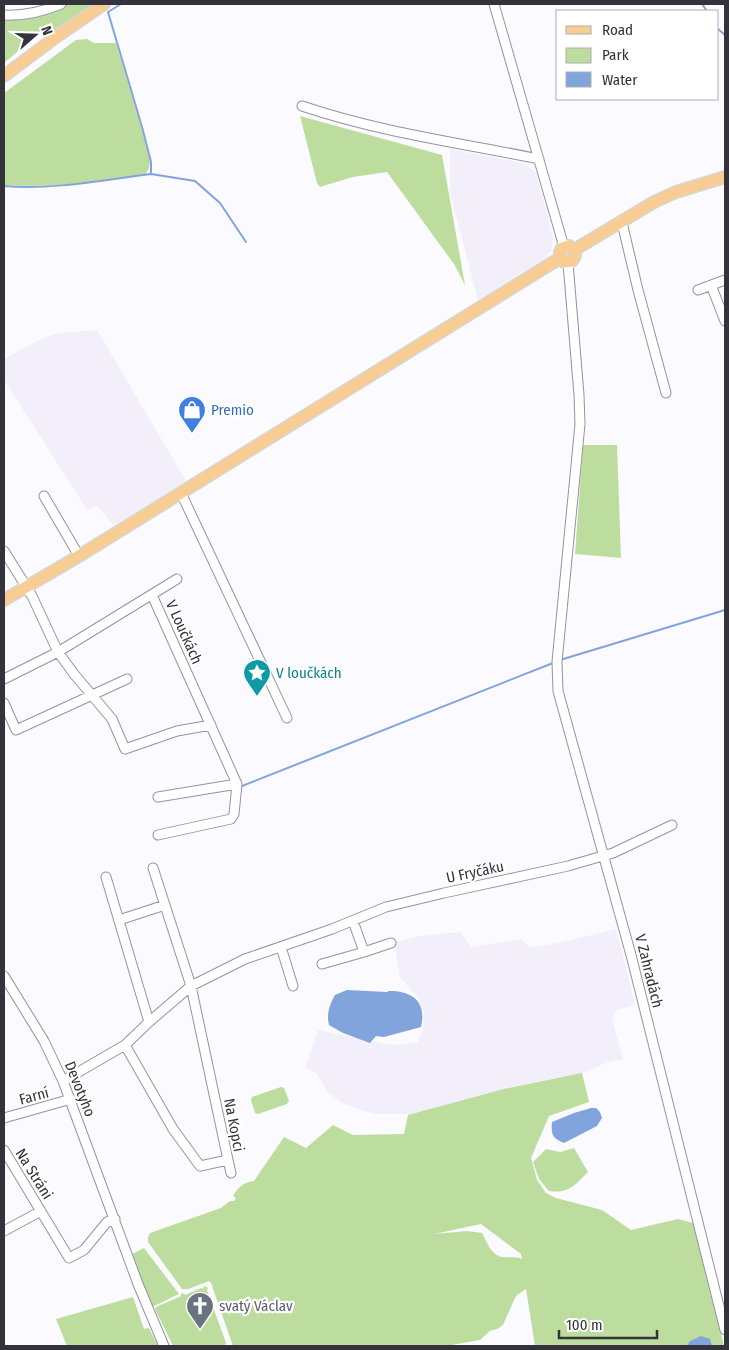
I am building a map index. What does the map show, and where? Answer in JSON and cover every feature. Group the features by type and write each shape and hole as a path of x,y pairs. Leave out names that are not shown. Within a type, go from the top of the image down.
{"main road":[{"path":"4,76 104,4"},
{"path":"4,600 564,260 574,258 569,248 664,197 725,177"}],"street":[{"path":"4,15 20,16 60,4"},
{"path":"494,4 539,159 569,248"},
{"path":"302,106 376,127 539,159"},
{"path":"620,222 666,393"},
{"name":"V Zahradách","path":"564,260 579,395 580,424 557,662 560,702 631,955 725,1330"},
{"path":"698,290 725,280"},
{"path":"711,285 725,321"},
{"path":"181,493 287,718"},
{"path":"44,496 79,556"},
{"path":"4,551 32,596 58,652 112,719 125,749 177,731 211,726"},
{"path":"152,595 178,579"},
{"name":"V Loučkách","path":"4,679 58,652 152,595 238,784"},
{"path":"4,703 16,730 127,679"},
{"path":"158,797 238,784 234,814 231,819 158,835"},
{"name":"U Fryčáku","path":"191,986 245,959 386,908 559,868 616,852 672,825"},
{"name":"Na Kopci","path":"125,1045 173,1130 200,1166 228,1160 191,986 153,868"},
{"path":"106,877 149,1022"},
{"path":"119,920 165,905"},
{"path":"353,921 364,952"},
{"path":"322,964 391,943"},
{"path":"281,947 293,986"},
{"name":"Devotyho","path":"4,976 44,1041 71,1099 153,1323 164,1346"},
{"path":"63,1081 125,1045 191,986"},
{"name":"Farní","path":"4,1118 71,1099"},
{"name":"Na Stráni","path":"4,1150 69,1258 84,1250 107,1222 115,1219"},
{"path":"228,1160 231,1173"},
{"name":"Na Stráni","path":"4,1231 41,1211"}],"shaded area":[{"path":"450,149 523,163 536,172 553,237 551,251 544,259 478,300 450,193"},
{"path":"97,330 186,481 114,526 96,506 88,511 4,380 4,359 41,339 59,333"},
{"path":"616,929 635,1005 617,1010 612,1019 623,1059 606,1063 580,1074 411,1114 378,1114 342,1103 329,1093 315,1072 305,1068 318,1030 393,1045 418,1042 423,1027 424,1012 418,998 400,977 394,942 421,936 460,932 471,947 521,939 528,946 534,947"}],"green space":[{"path":"69,4 93,4 47,35 40,33 4,63 4,19 53,11"},
{"path":"87,39 94,43 116,43 150,161 149,168 145,175 92,182 39,186 4,185 4,93 76,40"},
{"path":"300,116 442,155 465,285 454,264 387,172 353,177 320,187 317,183"},
{"path":"583,445 617,445 621,558 575,554"},
{"path":"582,1073 589,1102 549,1116 531,1158 537,1180 546,1193 556,1198 602,1210 631,1230 678,1219 693,1223 724,1346 535,1346 526,1289 517,1295 503,1325 490,1331 480,1340 446,1346 233,1346 211,1283 209,1281 188,1289 182,1289 148,1242 150,1233 221,1208 230,1201 234,1201 236,1198 233,1196 237,1190 244,1184 254,1181 284,1137 306,1148 333,1125 353,1135 404,1134 408,1115 504,1089","holes":["481,1224 521,1254 522,1259 498,1256 490,1248 482,1233 467,1231 434,1234"]},
{"path":"281,1087 284,1088 289,1101 287,1104 258,1114 255,1113 251,1100 252,1097"},
{"path":"574,1148 588,1172 567,1190 549,1191 539,1179 533,1162 546,1149 560,1152"},
{"path":"144,1248 179,1294 152,1307 132,1254"},
{"path":"204,1286 208,1288 207,1290 226,1343 224,1346 173,1346 155,1309 156,1307 181,1296 183,1293 185,1295 201,1288 203,1289"},
{"path":"133,1297 144,1329 149,1328 158,1346 67,1346 56,1319"}],"water":[{"path":"347,990 389,991 405,993 411,996 420,1005 422,1011 421,1027 384,1037 376,1036 370,1043 343,1033 329,1025 328,1013 335,995"},
{"path":"591,1108 596,1108 602,1118 597,1126 564,1143 552,1133 552,1122"},
{"path":"701,1336 710,1339 712,1346 687,1346 690,1341"}],"waterway":[{"path":"4,186 59,186 151,174 151,162 142,127 108,12 121,4"},
{"path":"702,4 706,10"},
{"path":"719,30 725,35"},
{"path":"151,174 195,181 220,203 246,242"},
{"path":"560,660 725,610"},
{"path":"242,786 553,663"}],"place":[{"name":"Premio","path":"192,434"},
{"name":"V loučkách","path":"257,697"},
{"name":"svatý Václav","path":"200,1330"}]}
